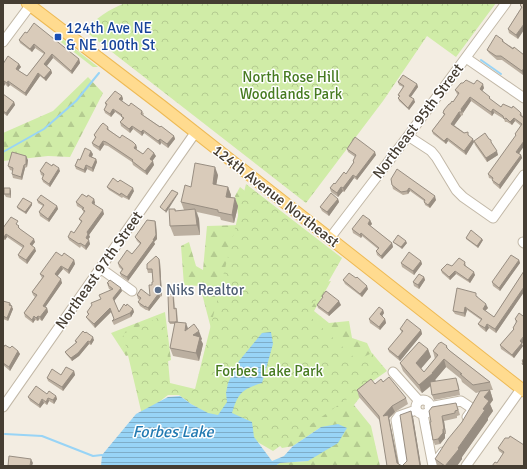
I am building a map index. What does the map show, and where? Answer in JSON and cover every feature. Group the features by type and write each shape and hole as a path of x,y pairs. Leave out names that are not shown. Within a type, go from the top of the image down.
{"main road":[{"name":"124th Avenue Northeast","path":"30,4 162,106 522,390"}],"street":[{"name":"Northeast 95th Street","path":"330,238 408,136 506,3"},
{"path":"3,42 30,4"},
{"path":"466,58 524,98"},
{"name":"Northeast 97th Street","path":"3,407 195,133"},
{"path":"408,136 431,151 456,190 463,197 494,218 524,175"},
{"path":"100,268 132,291"},
{"path":"393,372 420,408 433,466"},
{"path":"466,466 522,390"},
{"path":"404,466 396,420 399,416 420,408 429,411 429,407 461,400 473,409 461,427"},
{"path":"433,466 448,445"}],"green space":[{"name":"North Rose Hill Woodlands Park","path":"125,3 496,3 456,57 427,36 383,101 306,203 85,31 93,22 103,15"},
{"path":"59,36 98,67 93,67 57,39"},
{"path":"88,77 103,93 70,157 48,156 3,161 3,133 53,111"},
{"name":"Forbes Lake Park","path":"246,184 342,258 307,314 357,360 372,353 387,371 273,451 191,404 179,395 168,395 142,415 123,334 164,315 170,383 195,389"},
{"name":"Forbes Lake Park","path":"240,187 303,236 317,283 331,281 314,311 329,323 349,321 352,338 367,343 380,371 354,405 371,426 380,466 275,466 280,463 308,461 321,427 293,446 282,448 269,434 214,340 200,286 184,285 181,246 189,242 196,266 203,270 207,226 240,225 235,196"},
{"path":"165,312 171,360 161,364 144,350 126,356 111,333"}],"water":[{"name":"Forbes Lake","path":"271,332 273,344 262,383 250,387 239,396 232,413 252,422 254,437 272,461 284,456 293,446 321,427 338,424 347,428 338,443 308,461 280,463 275,466 101,466 102,455 136,414 168,397 180,396 208,413 218,415 227,402 226,393 228,383 239,361 262,333"}],"building":[{"path":"524,3 524,24 516,35 508,29 522,7 520,5"},
{"path":"34,23 79,59 71,71 52,54 44,64 51,70 44,78 38,73 25,93 8,81 7,83 4,81 3,82 3,64 8,56 19,64 16,69 27,76 45,53 34,44 30,49 19,40 25,32 27,33"},
{"path":"496,35 513,49 514,47 524,55 524,68 522,71 501,56 496,56 487,50"},
{"path":"403,75 417,84 409,96 414,99 408,108 398,98 400,96 398,95 404,86 398,82"},
{"path":"466,80 474,84 477,80 483,84 480,89 490,97 489,98 501,107 503,104 512,108 513,106 524,118 524,141 516,152 521,155 499,185 492,180 493,178 488,174 516,135 515,134 522,124 514,118 510,122 506,118 504,119 503,116 493,109 491,112 470,97 461,109 462,112 459,112 451,124 464,133 468,132 468,135 473,139 464,151 447,138 444,141 432,131 445,114 443,113 444,110 452,101 453,102 459,93 455,90"},
{"path":"115,91 122,96 119,99 129,106 131,103 142,111 141,114 174,136 167,144 160,139 158,141 143,130 141,132 132,126 129,129 120,122 124,118 121,116 122,115 113,109 110,114 104,110 107,104 105,103"},
{"path":"3,94 14,102 6,113 3,111"},
{"path":"103,123 108,127 107,129 120,138 122,135 133,142 136,145 134,148 143,154 148,148 154,153 150,159 153,161 145,171 132,161 133,160 106,142 103,141 99,147 92,143 96,137 94,135"},
{"path":"485,133 497,151 486,158 474,141"},
{"path":"355,137 375,152 356,177 353,175 337,193 330,188 344,172 346,174 354,162 353,161 356,155 347,149"},
{"path":"85,148 91,151 89,156 96,159 92,168 86,165 84,170 75,166 78,159 80,160"},
{"path":"12,152 26,156 26,164 24,165 21,177 12,174 13,168 8,166"},
{"path":"46,162 59,168 49,184 42,179 44,174 40,171"},
{"path":"195,163 215,167 213,184 228,187 226,197 235,198 232,215 218,212 218,210 181,202 185,185 191,187"},
{"path":"397,169 435,196 428,205 424,202 425,200 409,188 407,191 401,192 392,185 391,179"},
{"path":"113,178 118,182 120,180 133,188 127,197 121,193 120,195 107,187"},
{"path":"4,188 10,188 10,194 4,194"},
{"path":"172,190 178,193 165,211 160,207"},
{"path":"331,193 338,199 327,212 320,207"},
{"path":"82,194 87,197 88,195 94,199 92,203 103,210 87,232 88,234 86,238 89,240 85,246 68,237 71,231 74,233 82,221 79,219 85,211 82,209 84,208 76,202"},
{"path":"41,195 57,206 48,219 39,212 44,205 37,200"},
{"path":"23,198 32,203 25,212 17,207"},
{"path":"169,209 175,209 175,211 195,209 197,225 170,226"},
{"path":"363,215 370,220 368,224 392,243 381,256 376,251 379,248 361,233 360,235 352,229"},
{"path":"11,217 18,221 16,224 20,229 34,239 30,244 35,248 26,260 18,255 24,246 6,234 4,237 3,236 3,228"},
{"path":"147,220 155,221 156,235 127,277 120,273 123,269 118,263 127,250 132,254 141,243 135,237"},
{"path":"471,230 482,239 477,246 466,238"},
{"path":"398,235 406,241 401,247 393,242"},
{"path":"56,252 62,256 64,253 74,260 68,270 61,266 55,274 61,279 43,306 47,308 40,317 38,316 36,318 34,316 32,320 24,313 37,295 32,292 44,276 40,274"},
{"path":"409,252 421,261 413,271 401,263"},
{"path":"511,255 519,260 499,288 492,282"},
{"path":"156,256 159,259 161,293 159,293 148,308 138,302 141,298 137,295 141,289 150,296 149,285 152,285 153,282 152,269 147,269 147,264"},
{"path":"459,258 465,262 464,265 474,272 468,280 455,271 449,277 441,270 447,264 452,266"},
{"path":"524,271 524,287 495,329 487,324 485,328 478,324 482,319 465,307 464,313 453,311 457,288 476,293 476,296 486,304 483,309 494,317"},
{"path":"349,273 356,278 357,277 367,286 360,294 343,280"},
{"path":"419,274 424,277 418,285 413,282"},
{"path":"110,280 121,288 113,298 119,312 124,304 126,306 127,304 133,309 130,313 112,321 114,319 110,308 94,324 86,317 89,314 87,312 92,305 91,303 101,299 99,295 113,289 107,283"},
{"path":"326,291 339,301 328,313 317,305"},
{"path":"173,294 177,322 169,322 168,295"},
{"path":"3,301 10,303 9,305 12,306 7,318 3,316"},
{"path":"379,307 383,310 380,314 385,319 379,327 369,319"},
{"path":"519,313 523,316 524,314 524,336 520,341 522,343 512,355 500,345 514,329 513,328 517,321 515,319"},
{"path":"407,319 421,330 398,357 388,349 403,331 400,329"},
{"path":"175,322 186,323 185,331 194,324 199,331 193,335 200,337 196,353 170,348"},
{"path":"83,331 93,337 90,342 88,341 78,353 71,358 65,352 77,342 75,341"},
{"path":"419,342 428,349 416,363 424,372 438,355 433,351 441,342 447,346 446,347 450,351 490,382 473,385 444,359 433,373 419,385 400,363"},
{"path":"5,345 10,348 12,346 18,351 9,367 3,363 3,348"},
{"path":"66,367 74,371 62,387 47,378 52,369 61,375"},
{"path":"389,377 406,398 392,406 383,416 388,415 397,463 402,466 387,466 379,416 357,390 371,379 375,384 381,379 383,382"},
{"path":"456,378 459,390 432,395 430,382"},
{"path":"36,386 47,394 49,391 56,396 53,400 48,398 46,402 42,399 39,405 28,397"},
{"path":"490,390 484,397 489,401 483,409 485,410 458,448 459,449 445,466 435,459 448,439 462,422 480,391"},
{"path":"456,403 458,410 455,411 455,413 442,416 444,429 443,433 438,439 433,440 429,411 432,407"},
{"path":"411,411 420,466 402,466 407,461 400,415"},
{"path":"510,436 524,445 524,466 492,466 495,462 497,463 504,452 498,448 505,438 509,438"},
{"path":"9,456 31,459 30,466 8,466"}],"waterway":[{"path":"481,60 501,74"},
{"path":"3,152 44,129 76,101 99,73"},
{"path":"5,434 42,436 93,456 102,455"}],"place":[{"name":"124th Ave NE & NE 100th St","path":"58,37"},
{"name":"Niks Realtor","path":"158,290"}]}
